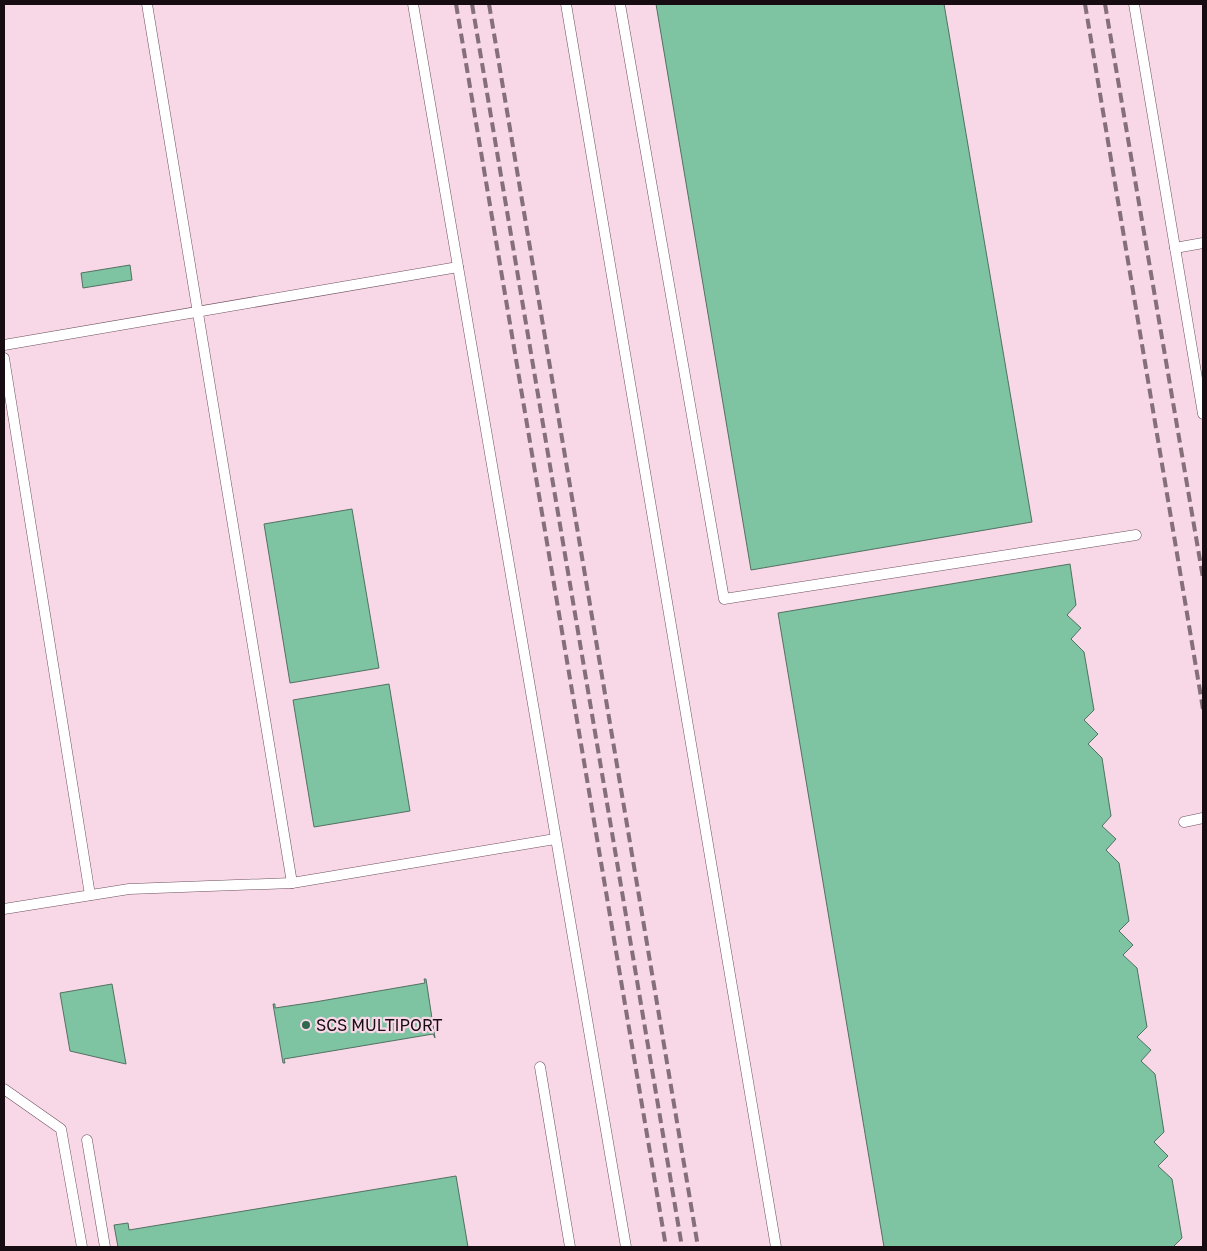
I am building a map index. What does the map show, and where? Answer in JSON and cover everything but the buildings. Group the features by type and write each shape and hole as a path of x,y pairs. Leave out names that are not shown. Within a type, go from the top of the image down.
{"lane":[{"path":"147,4 292,883"},
{"path":"413,4 626,1247"},
{"path":"566,4 776,1247"},
{"path":"620,4 724,599 1136,535"},
{"path":"1134,4 1203,414"},
{"path":"1175,248 1203,243"},
{"path":"4,345 458,267"},
{"path":"4,358 90,895"},
{"path":"1184,822 1203,818"},
{"path":"4,909 130,889 292,883 555,839"},
{"path":"540,1067 570,1247"},
{"path":"4,1089 61,1129 82,1247"},
{"path":"87,1140 105,1247"}],"railway":[{"path":"456,4 666,1247"},
{"path":"472,4 682,1247"},
{"path":"489,4 698,1247"},
{"path":"1085,4 1203,709"},
{"path":"1105,4 1203,578"}],"place":[{"name":"SCS MULTIPORT","path":"306,1025"}]}
